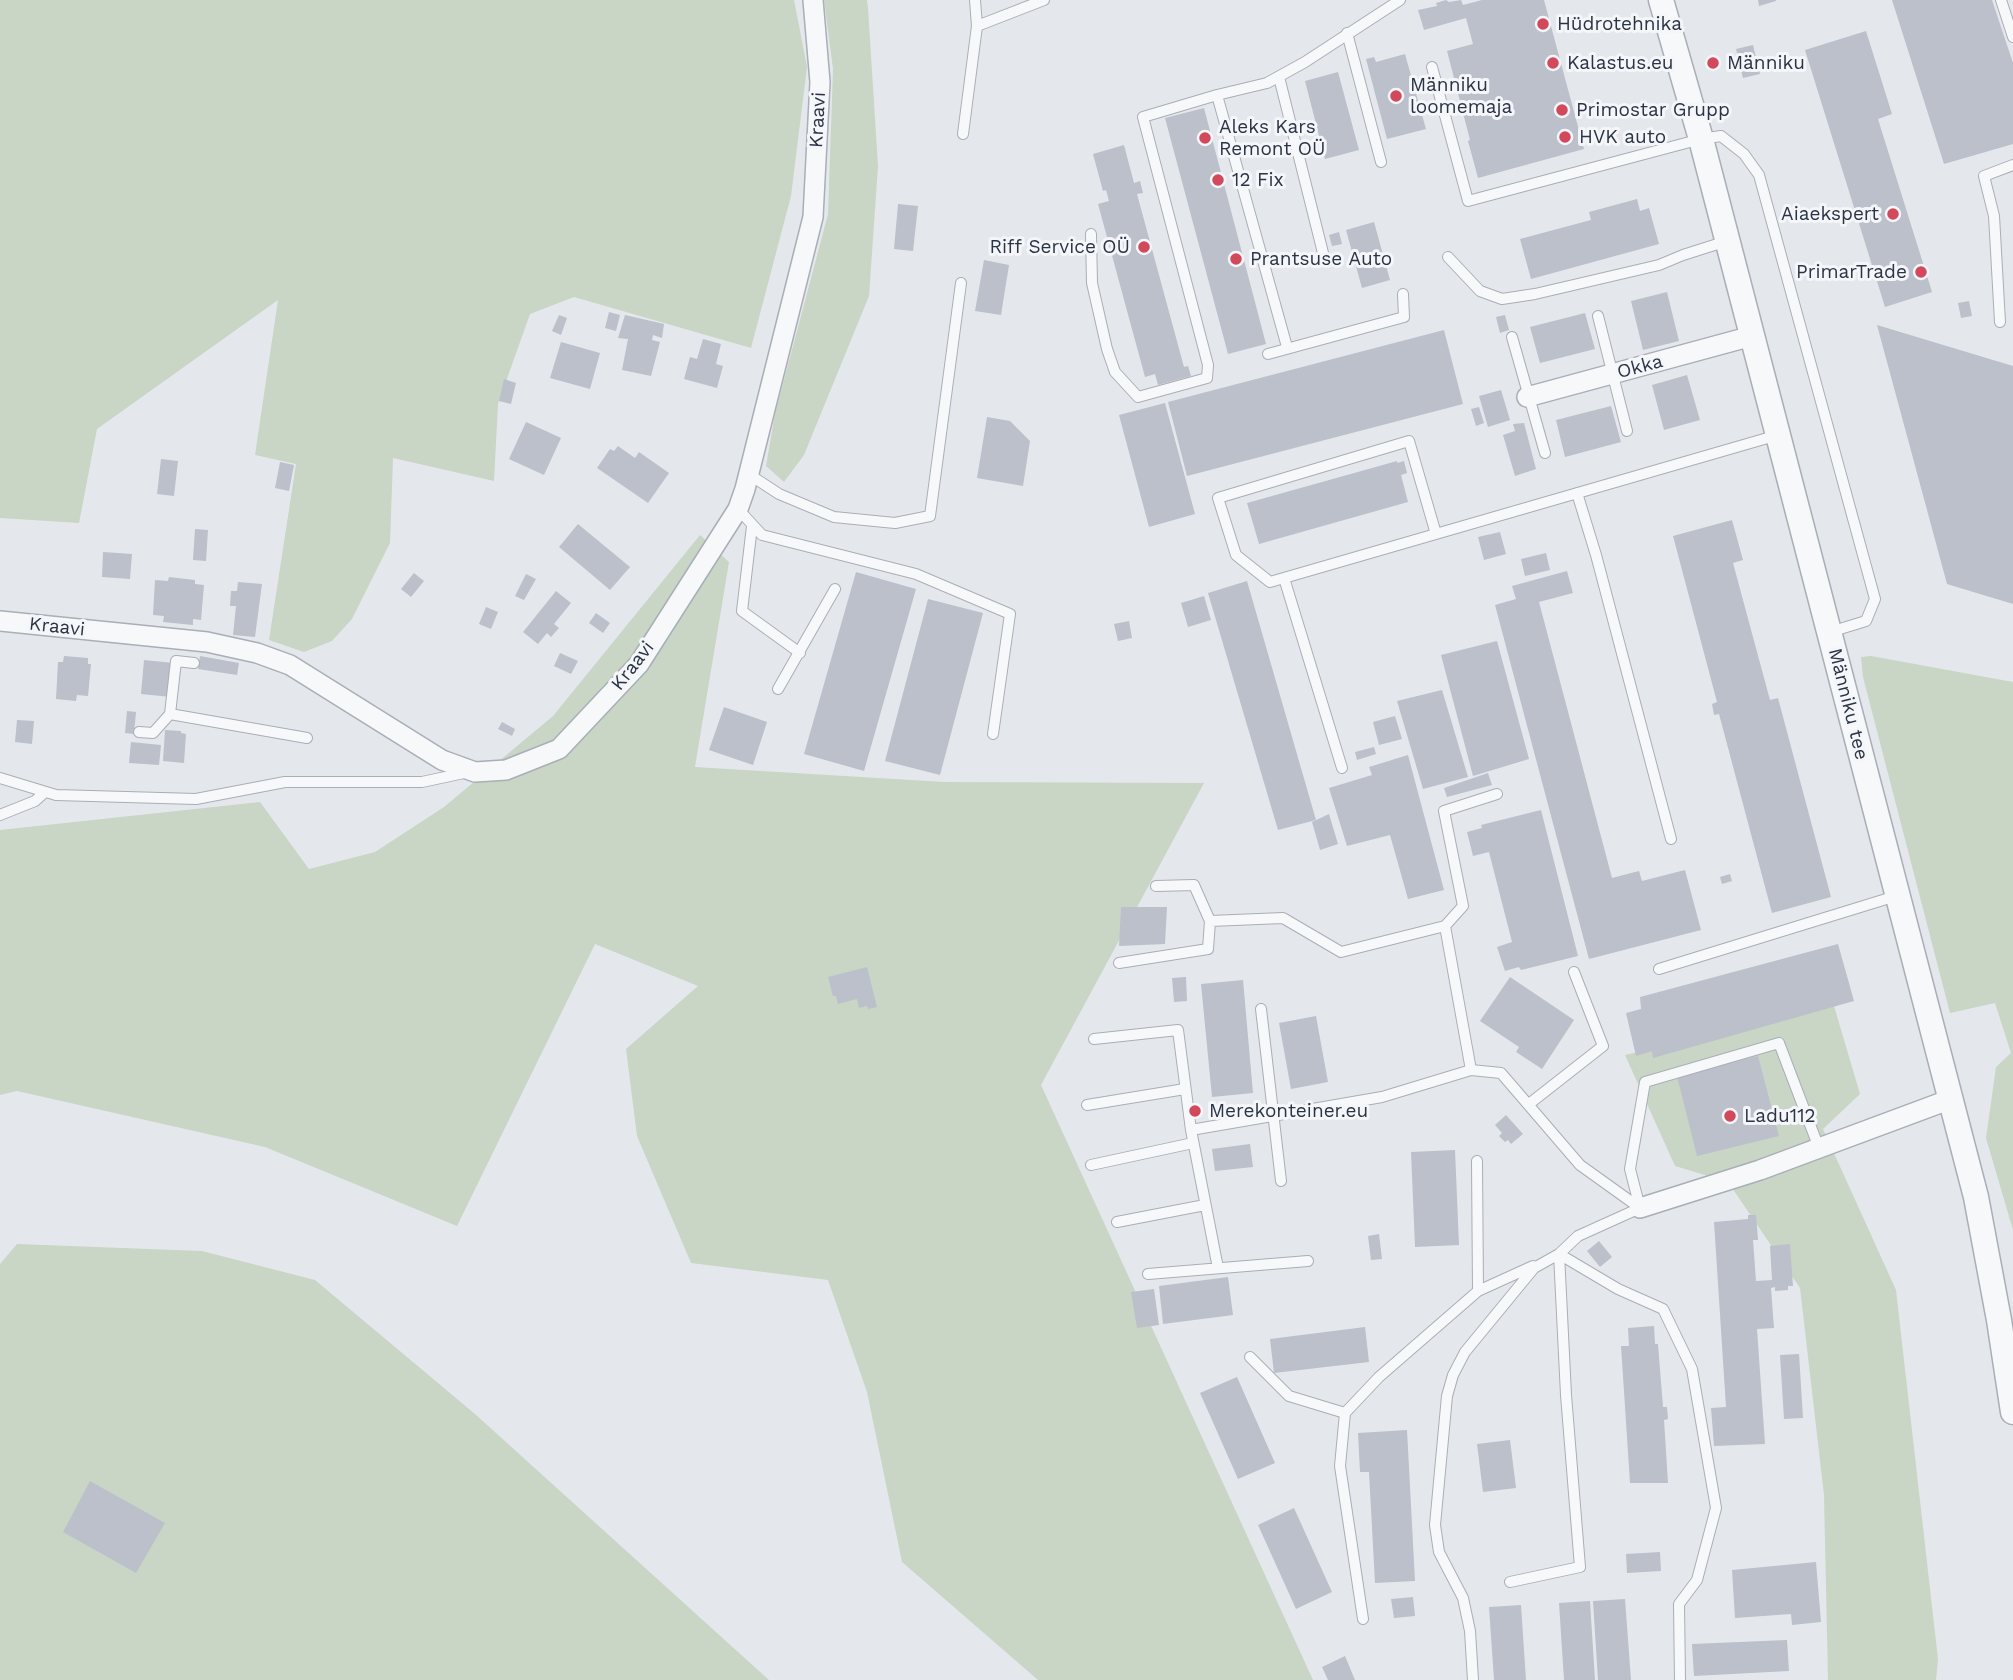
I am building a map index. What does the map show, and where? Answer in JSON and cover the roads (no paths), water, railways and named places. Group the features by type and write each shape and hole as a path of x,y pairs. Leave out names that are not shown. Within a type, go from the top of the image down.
{"street":[{"name":"Kraavi","path":"0,621 207,642 257,653 290,665 442,760 475,772 506,770 559,750 639,664 738,509 750,475 813,217 820,82 813,0"},
{"name":"Männiku tee","path":"1661,0 1701,139 1976,1197 2013,1412"},
{"name":"Okka","path":"1528,397 1752,335"},
{"path":"1640,1208 1760,1170 1951,1099"}],"lane":[{"path":"962,134 977,26 975,0"},
{"path":"977,26 1044,0"},
{"path":"1091,234 1092,283 1115,372 1138,397 1207,377 1208,365 1143,117 1267,83 1305,62 1400,0"},
{"path":"2001,0 2013,37"},
{"path":"1347,33 1381,162"},
{"path":"1432,67 1468,201 1721,136 1744,154 1759,175 1875,599 1866,621 1829,632"},
{"path":"1279,76 1324,257"},
{"path":"1217,95 1287,348"},
{"path":"2000,322 1994,216 1984,176 2013,165"},
{"path":"1448,257 1480,291 1502,299 1535,294 1658,265 1727,241"},
{"path":"750,475 779,494 834,516 895,523 930,516 961,283"},
{"path":"1268,354 1404,317 1403,294"},
{"path":"1598,316 1627,431"},
{"path":"1511,337 1545,453"},
{"path":"1436,534 1409,440 1218,498 1236,555 1270,582 1436,534 1577,493 1778,435"},
{"path":"1577,493 1671,839"},
{"path":"738,509 762,535 916,574 1010,614 993,734"},
{"path":"752,526 741,611 800,653"},
{"path":"1284,578 1342,768"},
{"path":"778,689 835,589"},
{"path":"139,732 153,733 170,714 176,661 194,663"},
{"path":"170,714 307,738"},
{"path":"0,778 56,795 196,799 285,782 422,782 447,775 475,772"},
{"path":"0,815 35,801 45,792"},
{"path":"1210,920 1283,918 1341,952 1445,926 1463,905 1444,811 1497,794"},
{"path":"1119,963 1208,948 1210,920 1194,885 1156,886"},
{"path":"1659,969 1897,895"},
{"path":"1445,926 1471,1070"},
{"path":"1529,1104 1602,1046 1574,972"},
{"path":"1261,1009 1281,1181"},
{"path":"1094,1039 1178,1030 1193,1143 1218,1268"},
{"path":"1640,1208 1630,1170 1645,1082 1779,1043 1819,1148"},
{"path":"1191,1130 1382,1097 1471,1070 1501,1073 1580,1165 1640,1208"},
{"path":"1087,1105 1185,1088"},
{"path":"1091,1165 1193,1143"},
{"path":"1477,1161 1478,1292"},
{"path":"1118,1222 1205,1205"},
{"path":"1473,1680 1470,1631 1463,1598 1439,1552 1435,1525 1447,1396 1453,1375 1465,1352 1534,1269 1559,1254 1578,1236 1640,1208"},
{"path":"1363,1619 1340,1466 1345,1413 1379,1377 1478,1292 1559,1254"},
{"path":"1510,1582 1580,1567 1566,1395 1559,1254"},
{"path":"1559,1254 1618,1289 1663,1309 1692,1369 1716,1508 1697,1580 1679,1604 1680,1680"},
{"path":"1148,1274 1308,1261"},
{"path":"1251,1357 1289,1396 1345,1413"}],"place":[{"name":"Hüdrotehnika","path":"1543,24"},
{"name":"Kalastus.eu","path":"1553,63"},
{"name":"Männiku","path":"1713,63"},
{"name":"Männiku loomemaja","path":"1396,96"},
{"name":"Primostar Grupp","path":"1562,110"},
{"name":"HVK auto","path":"1565,137"},
{"name":"Aleks Kars Remont OÜ","path":"1205,138"},
{"name":"12 Fix","path":"1218,180"},
{"name":"Aiaekspert","path":"1893,214"},
{"name":"Riff Service OÜ","path":"1144,247"},
{"name":"Prantsuse Auto","path":"1236,259"},
{"name":"PrimarTrade","path":"1921,272"},
{"name":"Merekonteiner.eu","path":"1195,1111"},
{"name":"Ladu112","path":"1730,1116"}]}
